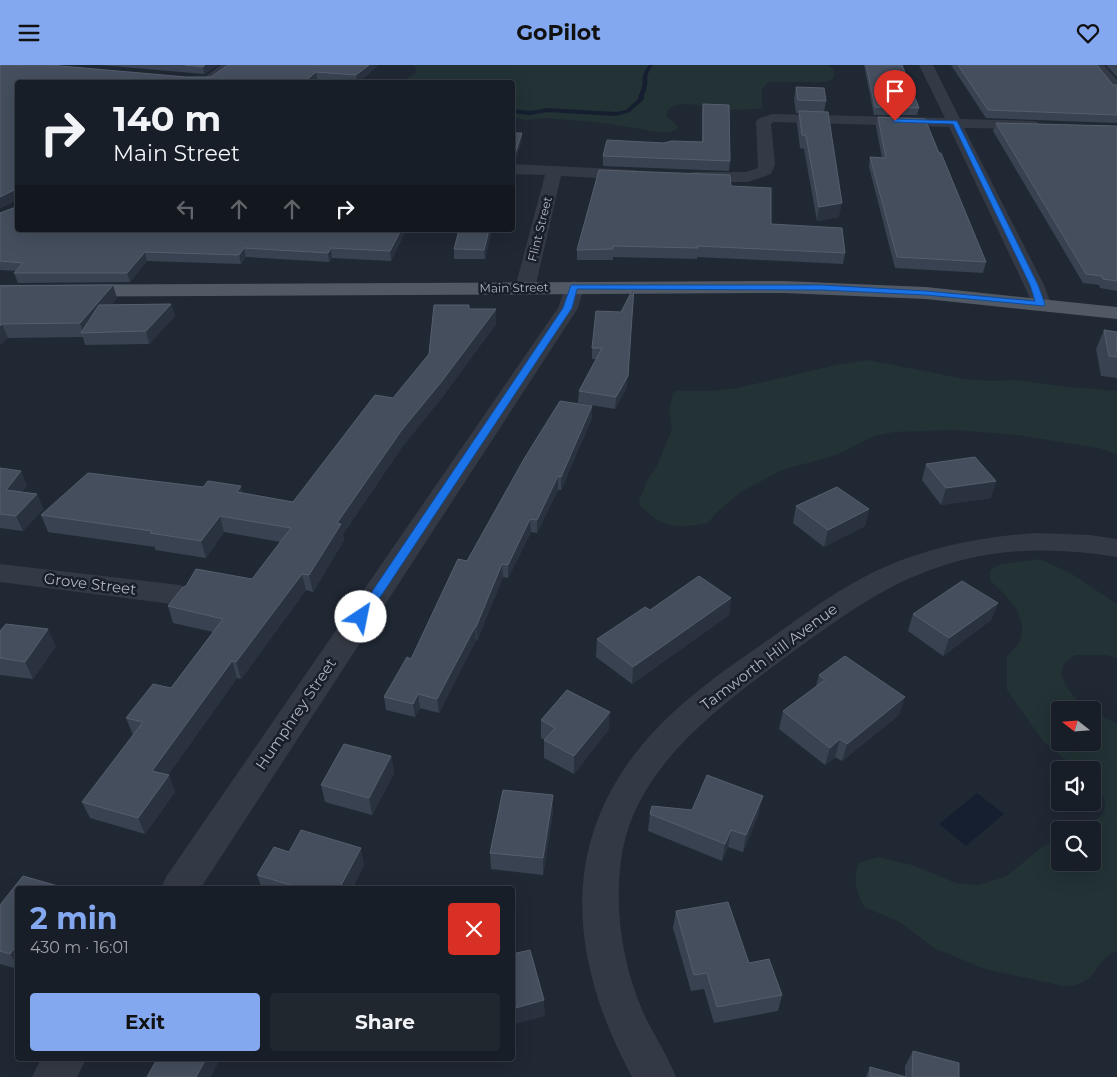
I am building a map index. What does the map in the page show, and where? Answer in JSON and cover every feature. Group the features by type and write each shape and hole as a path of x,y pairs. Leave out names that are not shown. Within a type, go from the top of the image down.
{"main road":[{"name":"Main Street","path":"0,291 574,287 822,288 926,293 1117,313"}],"street":[{"path":"206,80 230,65"},
{"path":"926,65 1034,285 1041,304"},
{"path":"1097,65 1117,88"},
{"path":"187,79 196,80"},
{"path":"680,177 748,177 765,171 767,165 762,124 767,119 780,117 1050,126"},
{"path":"515,169 651,175"},
{"name":"Flint Street","path":"525,288 554,171"},
{"name":"Humphrey Street","path":"181,886 568,308 574,287"},
{"name":"Tamworth Hill Avenue","path":"655,1077 642,1055 616,997 608,969 602,933 600,903 602,869 612,825 630,789 654,755 698,710 746,671 832,608 868,587 905,569 936,559 1019,542 1075,542 1117,548"},
{"name":"Grove Street","path":"0,573 180,595"},
{"path":"53,1077 64,1061"}],"shaded area":[{"path":"414,65 828,65 834,70 834,78 826,82 769,82 762,89 762,108 758,109 727,110 684,104 676,106 670,109 666,115 678,128 672,132 663,133 604,123 545,118 525,120 515,118 515,80 405,80 417,72"},
{"path":"868,360 965,379 1017,380 1117,391 1117,454 1099,448 1017,435 955,430 895,432 874,436 830,457 782,470 739,493 715,514 708,523 690,526 665,524 640,506 639,501 648,479 657,466 672,429 669,409 673,394 677,391 712,391 737,388 836,365"},
{"path":"1040,559 1072,574 1117,604 1117,658 1106,655 1076,655 1064,663 1061,675 1073,695 1079,701 1051,701 1051,748 1043,741 1007,690 1007,656 1020,641 1022,623 1015,607 990,580 990,570 1001,564"},
{"path":"1101,715 1117,724 1117,951 1104,959 1084,982 1064,986 985,969 934,948 900,922 864,907 857,890 856,869 858,863 878,857 912,865 956,883 979,885 1007,876 1042,847 1051,843 1051,871 1101,871 1101,821 1093,821 1101,816 1105,808 1101,792 1101,761 1067,761 1055,751 1101,751"}],"water":[{"path":"977,793 1004,814 966,846 939,824"}],"building":[{"path":"0,65 50,65 186,77 211,77 228,65 369,65 356,75 316,72 307,80 15,80 15,190 0,197"},
{"path":"185,65 205,65 203,67"},
{"path":"866,65 902,65 919,108 875,107"},
{"path":"958,65 1097,65 1113,85 1117,85 1117,115 988,110"},
{"path":"796,87 824,88 826,101 798,100"},
{"path":"703,104 729,105 730,161 603,156 607,140 664,143 672,141 703,142"},
{"path":"799,111 828,112 842,203 819,207 806,136 802,135"},
{"path":"878,117 925,119 986,262 897,257 870,157 886,158"},
{"path":"996,123 1117,126 1117,281 1103,279 1102,276 1086,274"},
{"path":"515,133 522,133 515,154"},
{"path":"599,170 730,175 731,186 771,188 771,224 842,228 845,253 697,246 698,248 613,246 613,249 577,250"},
{"path":"15,207 15,232 400,232 390,251 331,248 328,253 244,248 239,255 145,252 127,273 14,273 23,263 0,261 0,213"},
{"path":"458,232 488,232 484,250 454,249"},
{"path":"113,285 80,323 2,324 0,326 0,286"},
{"path":"634,287 628,376 616,397 579,391 602,348 592,348 596,311 621,312"},
{"path":"171,304 146,331 81,333 99,305"},
{"path":"434,305 469,305 469,309 496,309 442,381 401,431 337,523 341,524 309,575 302,574 236,662 232,661 152,771 169,775 138,818 82,802 143,722 126,718 153,684 171,688 223,619 168,606 182,588 186,586 196,569 252,579 291,528 220,516 201,541 150,533 152,531 41,515 88,473 203,487 208,481 241,486 237,492 293,502 375,395 393,398 429,354"},
{"path":"1104,330 1117,332 1117,357 1109,356"},
{"path":"560,401 592,406 561,477 558,476 537,520 530,519 508,565 502,564 476,627 437,699 418,694 413,704 384,697 407,657 411,659 458,559 467,561 524,459"},
{"path":"975,457 996,481 946,488 926,464"},
{"path":"0,468 21,471 6,490 37,494 16,516 0,514"},
{"path":"837,487 869,509 828,530 796,506"},
{"path":"699,576 731,598 633,667 597,639 645,607 650,610"},
{"path":"962,581 998,603 949,638 913,614"},
{"path":"6,624 48,629 25,662 0,658 0,631"},
{"path":"845,656 905,697 847,744 840,739 830,748 783,711 825,680 819,675"},
{"path":"567,690 610,712 574,756 544,740 555,728 541,720"},
{"path":"344,744 391,756 369,798 321,785"},
{"path":"707,775 763,796 746,835 731,830 725,844 650,814 652,806 692,810"},
{"path":"503,790 553,795 543,858 490,853"},
{"path":"301,830 361,848 341,886 294,886 257,875 274,847 289,852"},
{"path":"23,876 58,886 15,886"},
{"path":"15,886 15,948 10,954 0,951 0,905"},
{"path":"728,902 749,963 769,959 782,995 717,1007 707,973 694,975 676,911"},
{"path":"530,950 544,1000 515,1008 515,953"},
{"path":"913,1051 959,1063 959,1077 912,1077"},
{"path":"156,1061 205,1061 196,1077 147,1077"},
{"path":"870,1067 906,1077 870,1077"}],"waterway":[{"path":"515,111 530,113 548,110 616,114 628,111 641,99 644,89 644,74 651,65"}],"route":[{"path":"361,617 568,308 574,287 730,287 883,290 1041,304 1034,285 955,123 895,121"}]}
